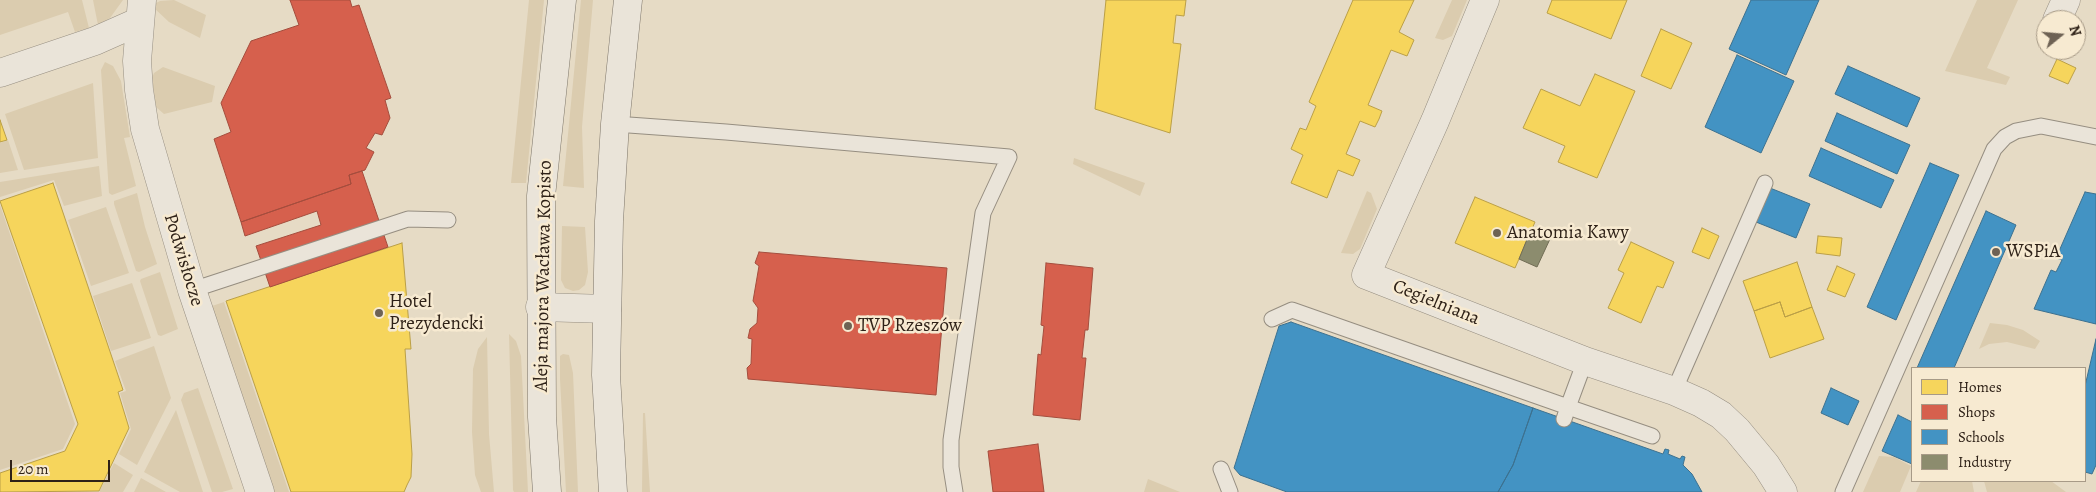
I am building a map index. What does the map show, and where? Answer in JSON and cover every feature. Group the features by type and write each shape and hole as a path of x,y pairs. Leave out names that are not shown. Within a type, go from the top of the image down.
{"street":[{"name":"Aleja majora Wacława Kopisto","path":"547,492 542,416 540,307 541,196 562,0"},
{"path":"613,492 606,375 609,221 615,124 628,0"},
{"name":"Cegielniana","path":"1485,0 1435,121 1366,275 1585,361 1674,390 1721,414 1766,465 1783,492"},
{"name":"Podwisłocze","path":"0,73 95,41 141,10"},
{"name":"Podwisłocze","path":"141,10 138,70 145,129 192,290 260,492"},
{"path":"540,307 607,309"}],"lane":[{"path":"615,124 1009,157 983,214 951,440 951,467 955,492"},
{"path":"1843,492 1994,149 2005,136 2016,131 2041,126 2096,137"},
{"path":"1674,390 1765,182"},
{"path":"192,290 408,219 448,220"},
{"path":"1272,319 1292,310 1458,375 1566,413 1652,436"},
{"path":"1566,413 1585,361"},
{"path":"1221,469 1230,492"}],"shaded area":[{"path":"0,0 82,0 89,28 75,32 68,12 0,35"},
{"path":"93,0 123,0 110,18 98,25"},
{"path":"174,0 206,15 200,38 169,22 154,8 156,3 160,1"},
{"path":"529,0 544,0 526,183 511,183"},
{"path":"581,0 593,0 582,127 584,188 563,186"},
{"path":"1452,0 1467,0 1452,36 1443,40 1435,38"},
{"path":"1977,0 2018,0 1987,68 2010,77 2006,85 1945,71"},
{"path":"105,62 113,66 121,81 130,137 124,138 136,186 112,195 109,193 101,70"},
{"path":"163,67 215,86 212,102 164,114 156,107 152,78 154,73"},
{"path":"93,83 98,158 24,170 5,114"},
{"path":"8,140 18,170 0,173 0,143"},
{"path":"1074,158 1145,183 1140,196 1073,164"},
{"path":"99,166 102,196 64,206 54,180 0,197 0,182"},
{"path":"1367,191 1371,193 1377,209 1360,249 1353,254 1341,253"},
{"path":"137,193 145,227 157,264 139,272 136,271 114,204 114,201"},
{"path":"0,205 75,424 63,449 0,470"},
{"path":"106,207 129,273 91,286 68,220"},
{"path":"562,226 585,227 588,272 585,285 579,290 573,291 565,288 561,280"},
{"path":"160,272 178,329 161,336 158,335 140,281"},
{"path":"132,283 151,338 111,351 93,296"},
{"path":"224,302 289,492 272,492 209,307"},
{"path":"1990,323 2007,325 2023,330 2040,341 2035,349 2007,342 1989,344 1979,349"},
{"path":"509,334 516,341 521,356 528,492 514,492 513,490"},
{"path":"487,337 489,434 494,492 481,492 475,475 472,432 473,369 478,349"},
{"path":"154,346 171,398 137,465 119,454 131,429 120,393 126,391 115,361"},
{"path":"563,354 569,355 573,373 578,492 566,492 560,379 560,356"},
{"path":"198,388 233,489 212,492 181,400 184,393"},
{"path":"176,410 203,492 180,492 144,472"},
{"path":"643,413 645,413 650,492 642,492"},
{"path":"1879,456 1894,457 1911,466 1900,492 1863,492"},
{"path":"114,463 133,475 123,492 99,492"},
{"path":"141,478 166,492 134,492"},
{"path":"1148,479 1180,492 1144,492"},
{"path":"1921,482 1972,482 1974,492 1916,492"},
{"path":"1984,482 2052,482 2066,492 1987,492"}],"building: Homes":[{"path":"1106,0 1186,0 1184,16 1176,15 1173,43 1181,44 1170,133 1095,109"},
{"path":"1353,0 1414,0 1399,32 1414,40 1407,56 1391,50 1368,105 1382,111 1379,119 1375,127 1360,121 1346,154 1360,160 1353,176 1338,170 1327,198 1291,183 1303,155 1291,149 1300,128 1306,130 1316,106 1309,102"},
{"path":"1552,0 1627,0 1611,39 1547,13"},
{"path":"1661,29 1692,43 1671,89 1641,76"},
{"path":"2057,60 2076,68 2068,84 2049,76"},
{"path":"1595,74 1635,91 1597,178 1558,162 1565,146 1523,128 1541,89 1580,106"},
{"path":"0,120 7,140 0,142"},
{"path":"53,183 123,390 118,392 129,428 99,491 0,492 0,473 65,451 78,424 0,201"},
{"path":"1475,197 1535,222 1515,268 1455,243"},
{"path":"1702,228 1719,236 1709,259 1692,252"},
{"path":"1818,236 1842,238 1840,256 1816,253"},
{"path":"1631,242 1674,262 1663,288 1657,286 1641,323 1608,308 1624,273 1618,270"},
{"path":"402,243 411,349 405,349 412,454 411,477 404,492 291,492 226,301"},
{"path":"1797,262 1812,307 1785,317 1780,302 1754,311 1743,281"},
{"path":"1837,266 1855,274 1845,297 1827,290"},
{"path":"1780,302 1785,317 1812,307 1824,339 1770,358 1754,311"}],"building: Shops":[{"path":"290,0 350,0 352,7 359,5 391,98 385,100 390,118 382,135 375,133 366,148 374,152 365,170 349,175 351,184 241,222 214,139 231,132 221,103 251,41 299,25"},
{"path":"362,171 388,247 270,287 256,246 321,225 317,211 245,236 241,222 351,184 349,175"},
{"name":"TVP Rzeszów","path":"759,252 947,268 936,395 748,379 747,368 751,364 752,339 748,338 750,329 757,323 758,308 753,301 759,266 755,263"},
{"path":"1046,263 1093,268 1088,330 1085,330 1082,358 1086,358 1080,420 1033,415 1038,354 1041,355 1044,326 1041,325"},
{"path":"1038,444 1044,492 993,492 988,451"}],"building: Schools":[{"path":"1751,0 1819,0 1786,75 1729,49"},
{"path":"1737,55 1794,81 1761,153 1705,127"},
{"path":"1848,66 1920,98 1907,127 1835,94"},
{"path":"1837,113 1910,145 1897,174 1825,141"},
{"path":"1821,148 1894,180 1881,208 1809,176"},
{"path":"1930,163 1959,175 1896,320 1867,307"},
{"path":"1770,188 1810,204 1796,238 1756,222"},
{"path":"2085,192 2096,194 2096,324 2034,309 2051,270 2056,272 2062,260 2056,258"},
{"path":"1986,211 2016,225 1954,367 1917,367"},
{"path":"1291,322 1533,408 1513,465 1498,492 1287,492 1240,475 1234,468 1279,326"},
{"path":"2096,339 2096,465 2092,474 2086,472 2086,382"},
{"path":"1831,388 1859,401 1848,425 1821,413"},
{"path":"1533,408 1663,454 1665,449 1669,450 1668,454 1680,459 1682,456 1685,457 1683,465 1692,474 1702,492 1498,492 1513,465"},
{"path":"1898,415 1911,422 1911,464 1882,451"}],"building: Industry":[{"path":"1530,232 1550,239 1537,267 1519,259"}],"place":[{"name":"Anatomia Kawy","path":"1497,233"},
{"name":"WSPiA","path":"1996,252"},
{"name":"Hotel Prezydencki","path":"379,313"},
{"name":"TVP Rzeszów","path":"848,326"}]}
